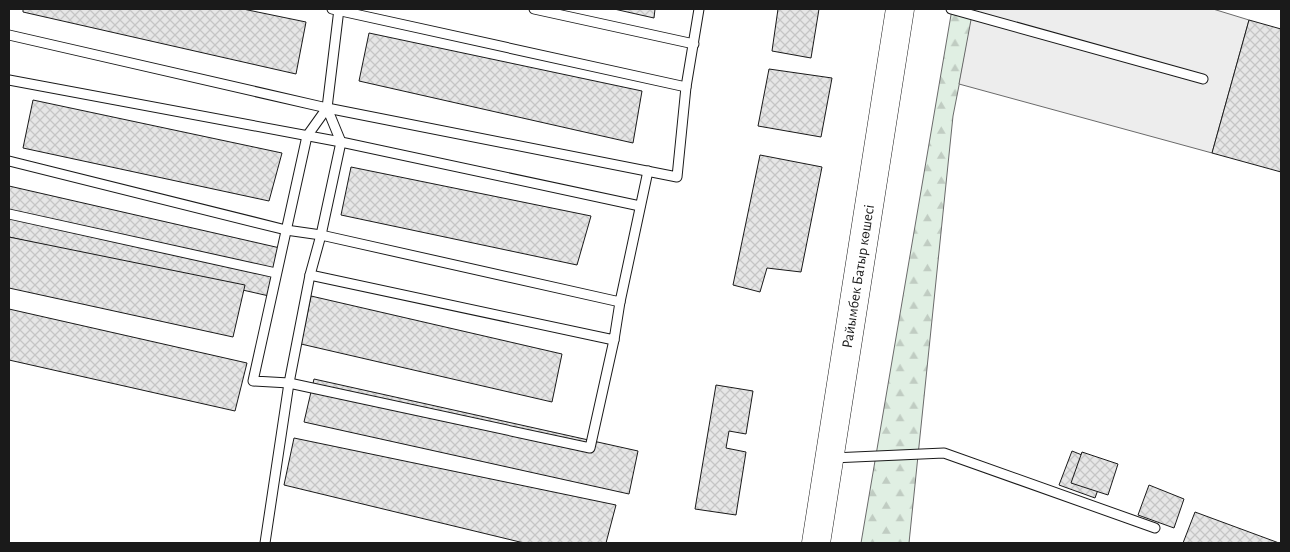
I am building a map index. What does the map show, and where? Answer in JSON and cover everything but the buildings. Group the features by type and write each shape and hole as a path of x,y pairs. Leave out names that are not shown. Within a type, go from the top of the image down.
{"main road":[{"name":"Райымбек Батыр көшесі","path":"816,543 900,9"}],"lane":[{"path":"265,543 289,383 310,275 321,235 341,142 327,108 337,9 686,87"},
{"path":"534,9 694,44"},
{"path":"9,35 327,108 678,177 686,87 699,9"},
{"path":"951,9 1203,79"},
{"path":"9,80 341,142 640,206"},
{"path":"327,108 307,136 253,381 289,383 590,448 648,171"},
{"path":"9,161 286,230 321,235 620,302"},
{"path":"9,214 276,273"},
{"path":"310,275 614,340"},
{"path":"830,458 944,453 1155,528"}],"green space":[{"path":"952,9 974,9 953,116 909,543 861,543"}],"shaded area":[{"path":"973,9 1213,9 1249,20 1212,153 959,84"}]}
